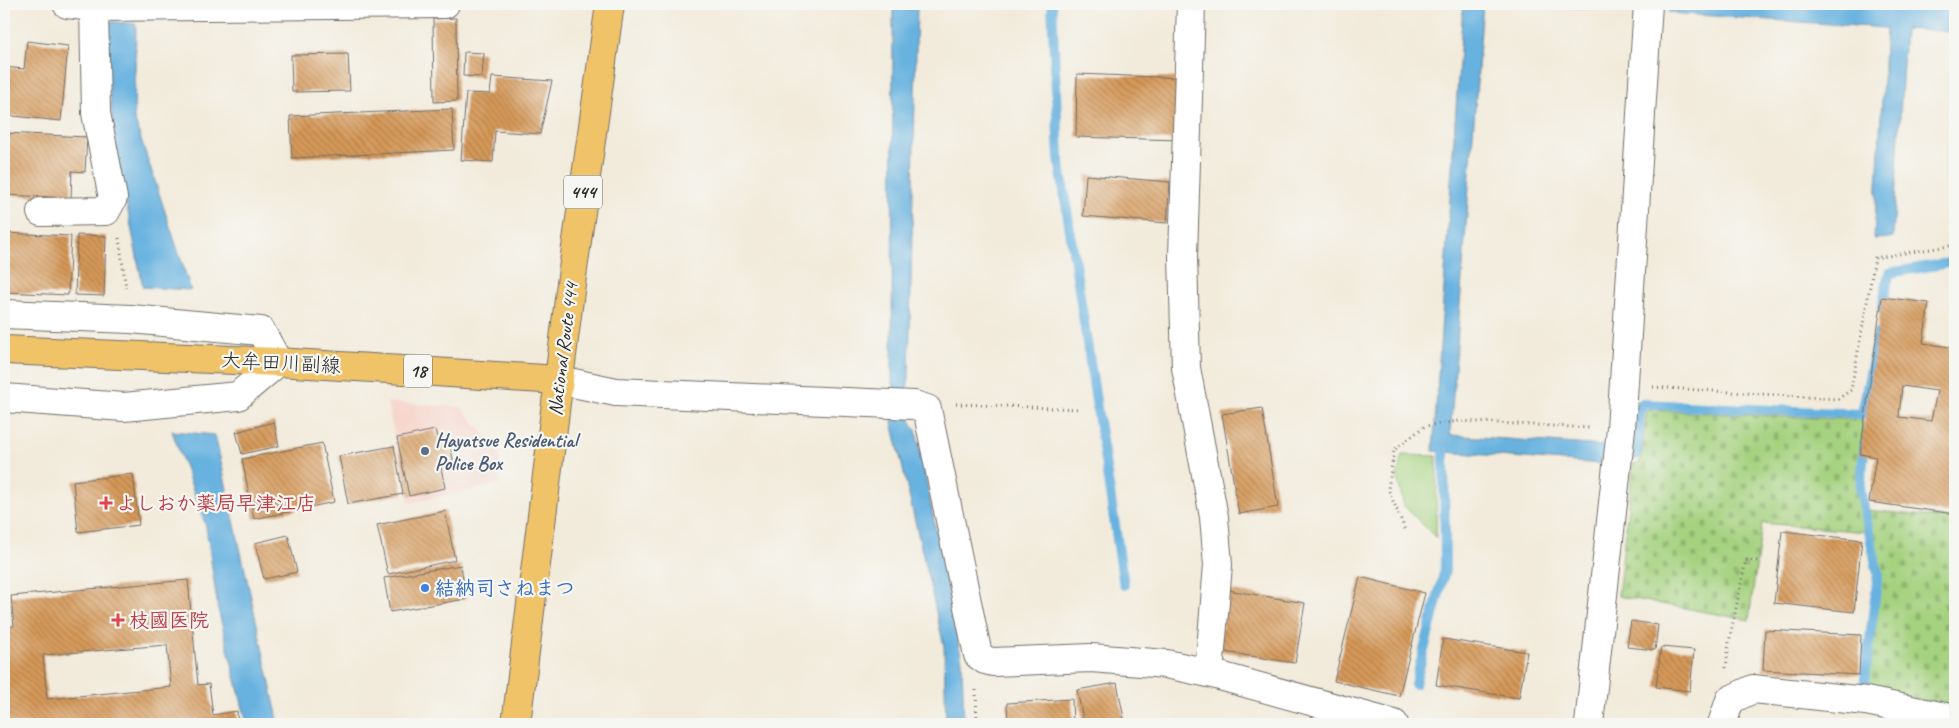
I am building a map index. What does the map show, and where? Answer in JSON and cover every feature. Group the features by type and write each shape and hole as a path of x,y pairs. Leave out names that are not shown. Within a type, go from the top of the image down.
{"main road":[{"name":"National Route 444","path":"516,724 604,5"},
{"name":"大牟田川副線","path":"4,350 278,362 558,380"}],"street":[{"path":"67,4 94,7 445,4"},
{"path":"1191,4 1184,256 1186,368 1214,518 1218,565 1209,673"},
{"path":"40,212 106,211 113,198 96,113 94,7"},
{"path":"1589,724 1621,429 1648,7"},
{"path":"4,314 131,319 261,331 278,362 238,396 124,407 4,398"},
{"path":"558,380 616,392 910,406 978,655 985,660 993,662 1092,658 1166,664 1209,673 1394,724"},
{"path":"1722,724 1730,700 1753,689 1866,701 1955,719"}],"path":[{"path":"113,198 131,319"},
{"path":"1624,385 1838,399 1851,390 1875,258 1955,246"},
{"path":"910,406 944,404 1080,409"},
{"path":"1405,529 1388,489 1394,450 1426,426 1459,421 1621,429"},
{"path":"1753,689 1726,670 1729,642 1746,560 1758,561"}],"shaded area":[{"path":"387,402 461,407 500,453 500,484 409,503"}],"green space":[{"path":"1647,410 1863,420 1858,491 1867,532 1762,523 1749,620 1618,596 1633,464 1640,463"},
{"path":"1402,455 1437,456 1436,538 1404,506 1397,477"},
{"path":"1867,510 1955,519 1955,709 1866,685 1880,575"}],"water":[{"path":"893,4 917,4 909,378 903,409 916,430 962,661 964,724 946,724 944,646 892,422 898,397 892,381"},
{"path":"1463,4 1483,4 1450,435 1604,446 1602,464 1433,451"},
{"path":"1529,4 1633,4 1629,11"},
{"path":"1642,4 1955,4 1955,32 1905,29 1893,238 1874,239 1886,28 1670,13 1665,5"},
{"path":"104,21 136,24 134,118 191,290 143,287 114,141"},
{"path":"172,431 215,435 279,724 247,724 218,609 206,526"}],"building":[{"path":"456,18 457,101 434,102 433,19"},
{"path":"27,41 68,46 61,121 4,115 4,67 24,69"},
{"path":"464,52 484,53 482,77 463,76"},
{"path":"348,54 350,91 292,92 291,55"},
{"path":"1077,74 1182,78 1180,140 1076,137"},
{"path":"492,77 552,81 540,134 495,131 493,162 461,160 466,93 490,94"},
{"path":"452,109 454,150 292,158 290,116"},
{"path":"4,133 87,137 85,172 72,171 71,198 4,195"},
{"path":"1086,175 1170,182 1167,223 1083,216"},
{"path":"4,233 71,236 68,295 4,292"},
{"path":"77,235 106,236 104,296 75,295"},
{"path":"1882,297 1929,303 1923,343 1955,348 1955,514 1869,502 1876,457 1860,454","holes":["1902,386 1937,391 1931,421 1899,417"]},
{"path":"1262,408 1278,507 1239,514 1222,414"},
{"path":"274,422 279,446 242,454 236,432"},
{"name":"Hayatsue Residential Police Box","path":"435,430 437,437 448,435 454,464 441,467 445,488 409,496 397,438"},
{"path":"322,443 334,502 254,519 242,459"},
{"path":"394,446 403,494 348,504 339,456"},
{"name":"よしおか薬局早津江店","path":"133,474 139,525 78,532 73,481"},
{"path":"445,511 455,560 388,574 377,525"},
{"path":"1782,531 1862,540 1854,612 1774,603"},
{"path":"288,535 297,572 264,579 255,543"},
{"name":"結納司さねまつ","path":"461,565 466,599 390,612 384,578"},
{"path":"1360,577 1425,593 1399,696 1334,681"},
{"path":"188,580 198,685 209,684 213,715 237,711 238,724 4,724 4,627 14,626 11,596","holes":["167,645 171,687 47,699 43,655"]},
{"path":"1228,590 1305,603 1295,663 1218,651"},
{"path":"1631,621 1658,625 1655,650 1627,647"},
{"path":"1765,630 1861,635 1859,675 1763,670"},
{"path":"1443,639 1527,652 1519,698 1436,685"},
{"path":"1661,647 1694,650 1690,691 1656,687"},
{"path":"1117,683 1125,724 1084,724 1077,690"},
{"path":"1072,699 1073,724 1008,724 1007,703"}],"waterway":[{"path":"1052,4 1059,158 1124,585"},
{"path":"1882,309 1889,273 1955,262"},
{"path":"1636,455 1641,404 1862,414 1878,333"},
{"path":"1864,686 1878,574 1860,489 1865,443"},
{"path":"1415,684 1445,570 1444,452"}],"place":[{"name":"Hayatsue Residential Police Box","path":"425,451"},
{"name":"よしおか薬局早津江店","path":"106,503"},
{"name":"結納司さねまつ","path":"425,588"},
{"name":"枝國医院","path":"118,620"}]}
